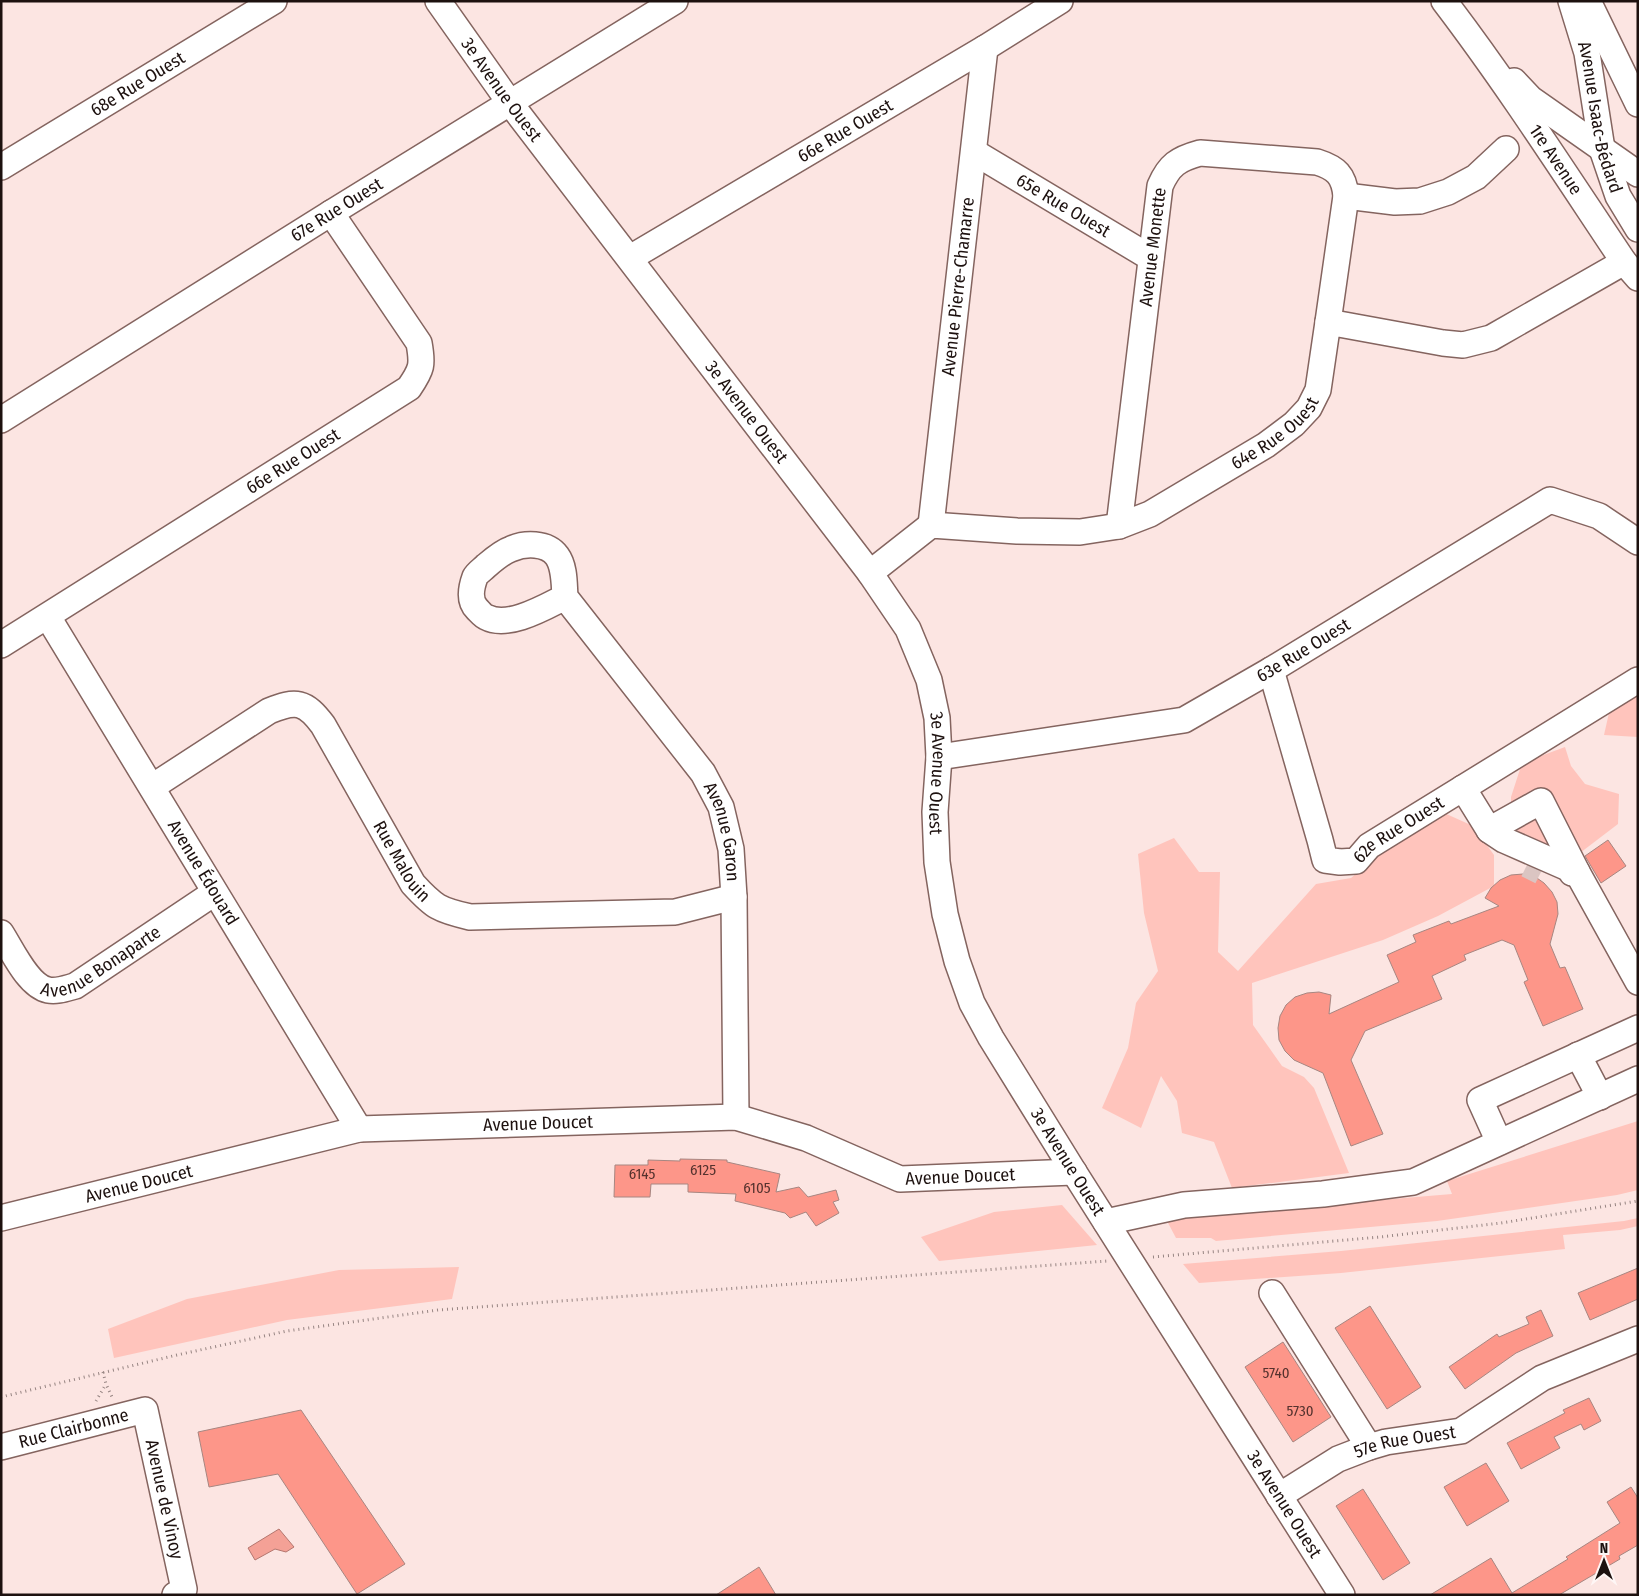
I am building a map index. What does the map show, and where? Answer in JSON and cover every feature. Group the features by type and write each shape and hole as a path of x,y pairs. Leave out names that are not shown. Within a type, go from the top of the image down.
{"street":[{"name":"68e Rue Ouest","path":"1,167 274,1"},
{"name":"3e Avenue Ouest","path":"438,1 510,103 870,574 908,629 928,680 937,718 939,758 935,812 938,862 945,914 956,961 972,1004 1074,1172 1342,1595"},
{"name":"67e Rue Ouest","path":"1,420 330,213 675,1"},
{"name":"66e Rue Ouest","path":"630,258 986,48 1060,1"},
{"name":"1re Avenue","path":"1444,1 1473,40 1631,270"},
{"name":"Avenue Isaac-Bédard","path":"1571,1 1587,53 1602,150 1618,196 1638,229"},
{"name":"Avenue Isaac-Bédard","path":"1588,1 1638,104"},
{"name":"1re Avenue","path":"1473,40 1532,99 1638,174"},
{"name":"Avenue Pierre-Chamarre","path":"931,525 986,48"},
{"path":"1346,196 1395,202 1420,201 1448,192 1476,177 1506,150"},
{"name":"65e Rue Ouest","path":"974,152 1151,258"},
{"name":"Avenue Monette","path":"1119,526 1160,186 1166,172 1175,163 1200,153 1316,162 1328,166 1338,173 1344,182 1346,196 1328,322"},
{"name":"66e Rue Ouest","path":"1,644 48,617 409,388 420,372 421,357 419,343 330,213"},
{"path":"1328,322 1443,344 1463,345 1491,338 1631,270"},
{"name":"64e Rue Ouest","path":"931,525 1017,531 1080,532 1119,526 1150,514 1266,445 1294,424 1309,408 1318,390 1328,322"},
{"name":"63e Rue Ouest","path":"939,758 1184,720 1271,670 1550,500 1598,516 1638,542"},
{"path":"870,574 931,525"},
{"name":"Avenue Garon","path":"564,596 704,773 721,807 732,849 736,1117"},
{"name":"Avenue Édouard","path":"48,617 359,1129"},
{"name":"62e Rue Ouest","path":"1271,670 1325,860 1340,862 1356,861 1369,846 1638,680"},
{"name":"Rue Malouin","path":"152,787 269,711 286,704 302,705 314,714 323,725 413,884 429,902 446,912 470,917 674,912 734,896"},
{"path":"1463,788 1514,860 1552,877 1578,872"},
{"path":"1496,835 1541,801 1638,982"},
{"path":"1496,835 1578,872"},
{"name":"Avenue Bonaparte","path":"1,933 26,973 35,983 48,990 60,990 75,986 214,893"},
{"path":"1500,1142 1480,1100 1638,1028"},
{"path":"1578,1055 1600,1097"},
{"path":"1106,1222 1184,1205 1323,1194 1413,1182 1638,1080"},
{"name":"Avenue Doucet","path":"1,1218 359,1129 736,1117 806,1138 900,1179 1074,1172"},
{"path":"1272,1293 1369,1447"},
{"name":"57e Rue Ouest","path":"1279,1496 1338,1459 1369,1447 1386,1442 1461,1431 1542,1378 1638,1339"},
{"name":"Rue Clairbonne","path":"1,1447 134,1413"},
{"name":"Avenue de Vinoy","path":"134,1413 179,1592"}],"path":[{"path":"1153,1257 1380,1237 1501,1224 1638,1201"},
{"path":"1,1397 287,1331 438,1310 1111,1261"},
{"path":"103,1372 106,1384 134,1413"}],"shaded area":[{"path":"1638,686 1638,737 1604,735 1611,704"},
{"path":"1565,747 1571,766 1585,784 1619,794 1618,824 1576,856 1546,851 1511,826 1511,797 1522,763"},
{"path":"1442,812 1473,826 1494,855 1494,886 1438,916 1383,940 1252,983 1253,1025 1282,1066 1304,1077 1314,1088 1349,1173 1232,1188 1214,1142 1182,1133 1177,1101 1161,1076 1141,1128 1102,1108 1128,1048 1136,1003 1158,971 1144,913 1138,854 1174,838 1199,872 1220,872 1218,952 1238,971 1316,884 1351,878 1379,855"},
{"path":"1638,1121 1638,1190 1617,1195 1437,1221 1216,1241 1211,1238 1176,1238 1167,1221 1190,1216 1452,1194 1447,1181"},
{"path":"1062,1205 1097,1245 939,1261 921,1237 994,1212"},
{"path":"1638,1218 1638,1226 1620,1230 1563,1235 1565,1249 1341,1273 1199,1283 1183,1264 1341,1251"},
{"path":"459,1267 452,1299 287,1320 114,1358 108,1329 187,1299 339,1270"},
{"path":"279,1529 294,1547 286,1552 275,1549 255,1560 248,1548"}],"building":[{"path":"1608,840 1626,866 1601,883 1585,856"},
{"path":"1523,874 1534,876 1544,883 1552,892 1557,902 1558,914 1550,944 1560,968 1565,967 1583,1009 1543,1026 1524,982 1528,980 1514,945 1502,940 1464,955 1466,960 1432,976 1442,999 1365,1031 1351,1060 1383,1134 1351,1146 1323,1073 1294,1060 1285,1051 1279,1040 1280,1016 1286,1005 1295,997 1319,992 1331,995 1329,1014 1399,982 1387,955 1416,942 1413,935 1449,921 1451,924 1499,906 1485,898 1491,888 1500,880 1511,875"},
{"path":"680,1159 727,1160 727,1162 780,1174 776,1192 799,1187 808,1197 836,1190 839,1200 833,1202 839,1213 816,1226 806,1212 790,1218 785,1213 735,1201 736,1194 688,1192 688,1184 651,1184 650,1197 614,1197 615,1165 648,1165 648,1160 680,1161"},
{"path":"1638,1268 1638,1299 1590,1320 1578,1293"},
{"path":"1370,1306 1421,1387 1387,1409 1335,1328"},
{"path":"1541,1310 1553,1336 1516,1353 1465,1389 1449,1367 1497,1334 1499,1337 1529,1324 1526,1317"},
{"path":"1283,1342 1331,1417 1293,1442 1245,1367"},
{"path":"1589,1398 1601,1421 1584,1430 1581,1424 1554,1437 1560,1448 1521,1469 1507,1443 1565,1413 1563,1410"},
{"path":"301,1410 405,1564 357,1594 278,1474 209,1487 198,1432"},
{"path":"1486,1463 1509,1501 1467,1526 1444,1487"},
{"path":"1631,1487 1638,1498 1638,1545 1619,1556 1620,1559 1559,1595 1430,1595 1491,1558 1512,1593 1568,1559 1566,1557 1620,1523 1607,1502"},
{"path":"1363,1489 1410,1563 1383,1580 1336,1506"},
{"path":"759,1567 776,1595 716,1595"}],"tunnel":[{"path":"1527,865 1541,872"}]}
